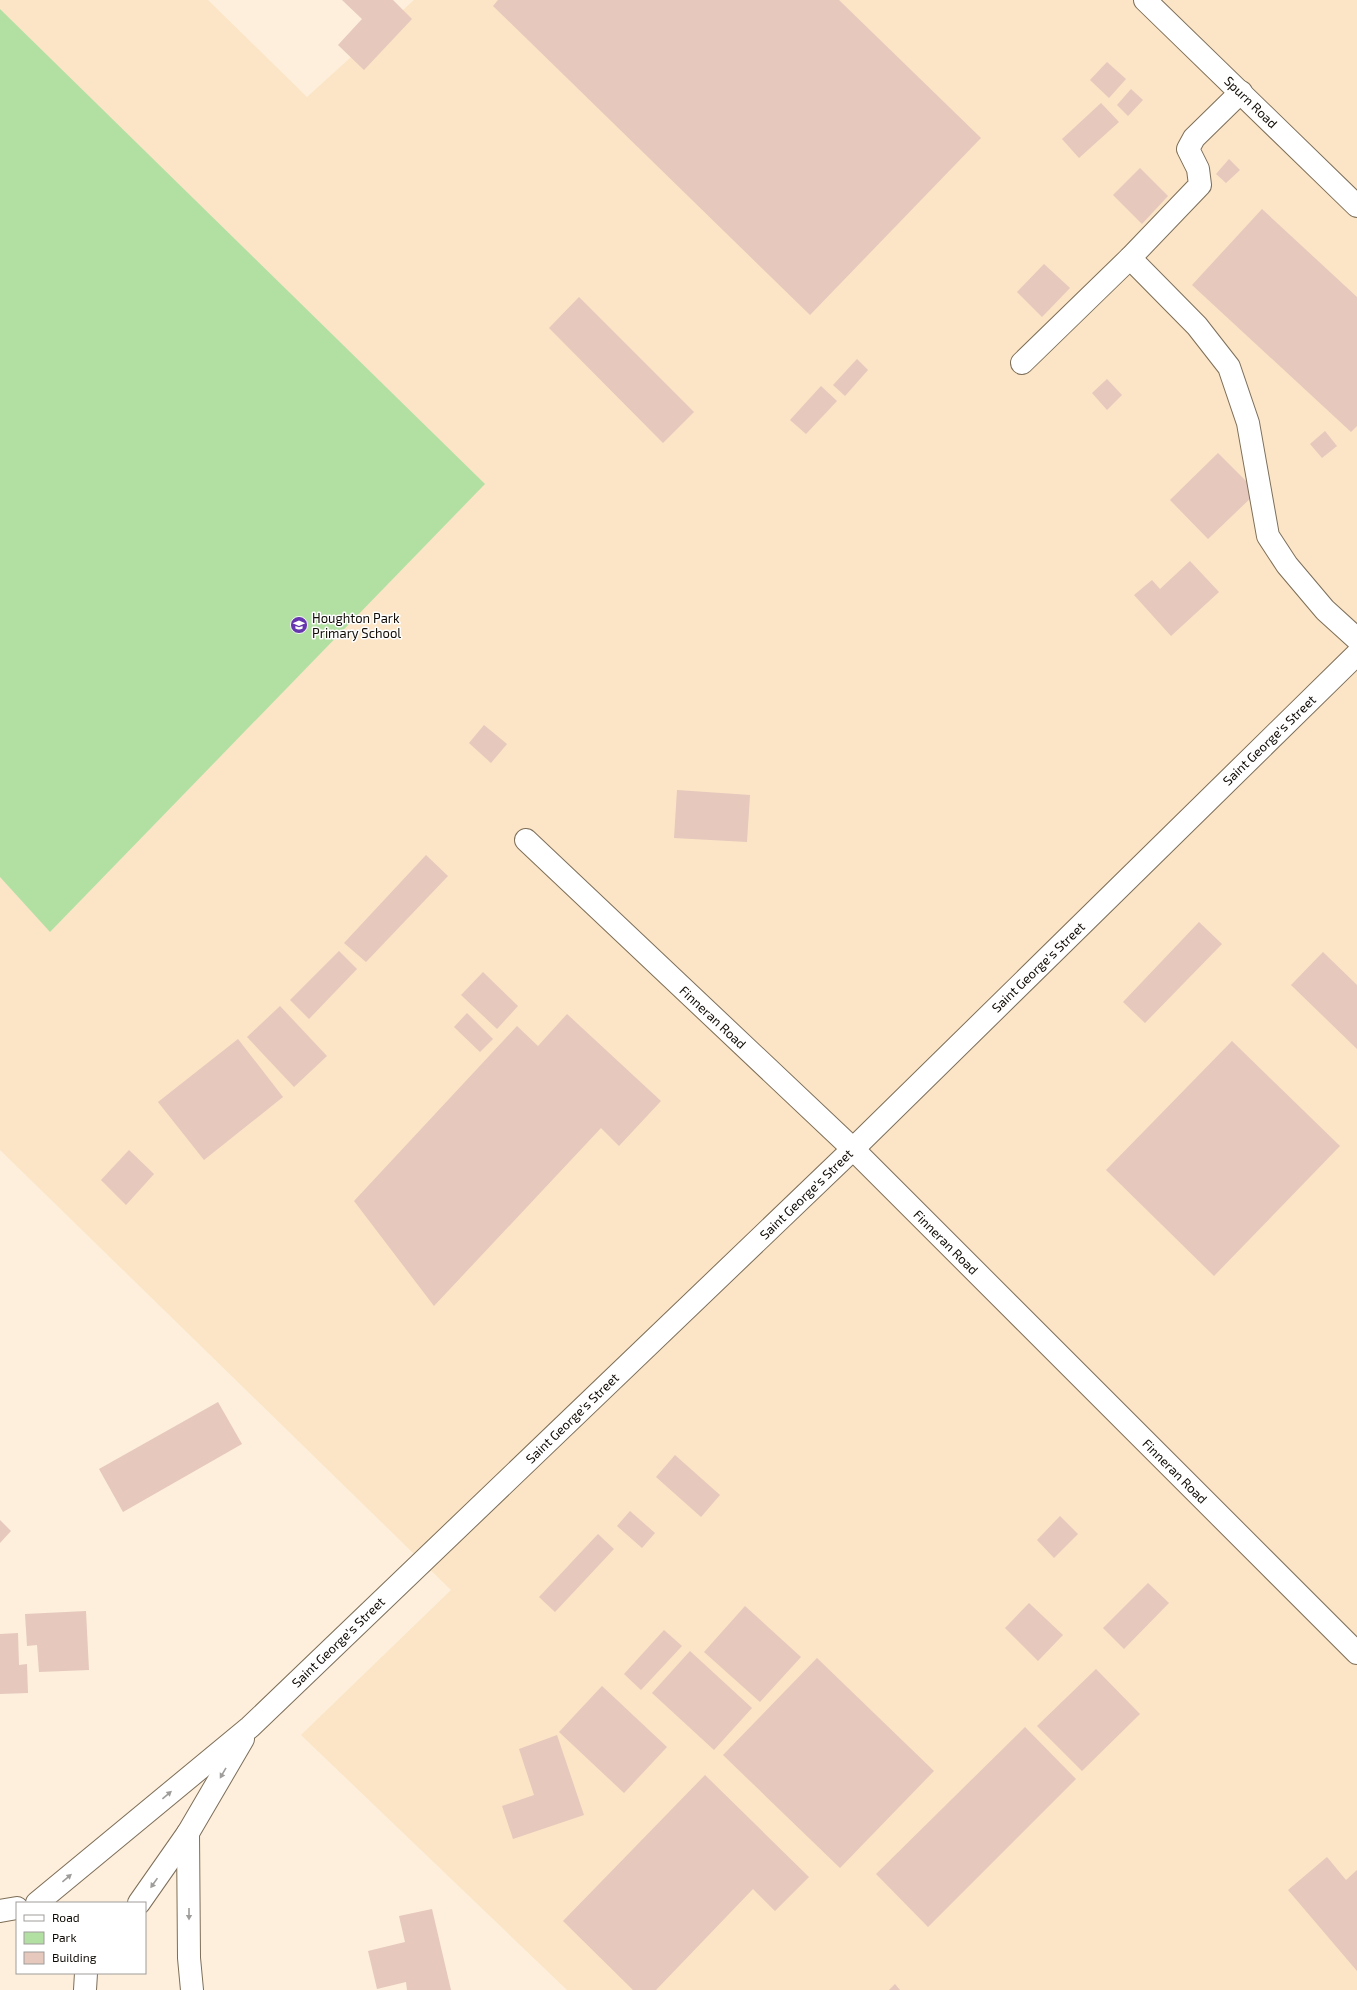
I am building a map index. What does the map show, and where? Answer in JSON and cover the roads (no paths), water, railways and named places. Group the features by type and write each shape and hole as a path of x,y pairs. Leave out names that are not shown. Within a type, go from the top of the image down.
{"main road":[{"name":"Spurn Road","path":"1145,0 1357,206"},
{"path":"1022,363 1130,258 1200,184 1198,169 1188,150 1194,138 1240,92"},
{"path":"1130,258 1197,326 1229,367 1248,423 1268,536 1287,565 1325,610 1357,639"},
{"name":"Saint George's Street","path":"38,1902 250,1727 853,1149 1357,654"},
{"name":"Finneran Road","path":"526,840 853,1149 1357,1653"},
{"name":"Saint George's Street","path":"140,1902 188,1834 250,1727"},
{"path":"188,1834 189,1958 192,1990"}],"place":[{"name":"Houghton Park Primary School","path":"299,625"}]}
